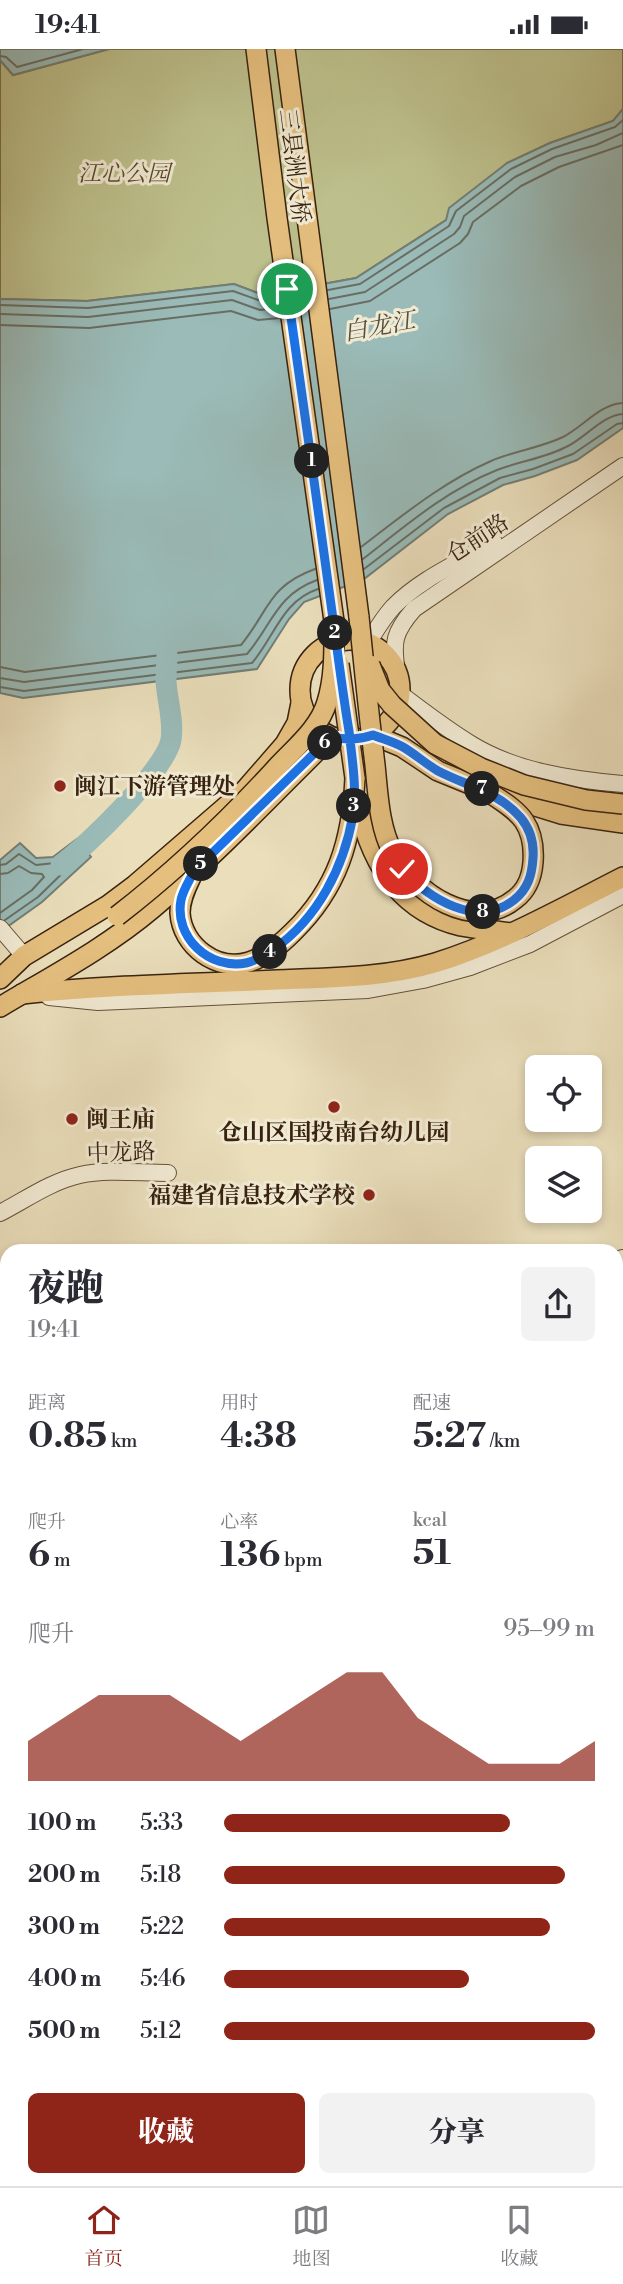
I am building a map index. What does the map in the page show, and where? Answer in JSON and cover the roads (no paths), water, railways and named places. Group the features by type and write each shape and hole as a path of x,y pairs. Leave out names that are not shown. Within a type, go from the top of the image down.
{"main road":[{"name":"三县洲大桥","path":"256,49 334,621"},
{"name":"三县洲大桥","path":"285,49 359,617"},
{"path":"359,617 369,722 386,837 402,869 417,885 450,905 481,912 495,911 519,896 529,881 533,867 531,838 524,821 512,808 469,780"},
{"path":"359,617 372,672 380,690 392,705 435,744 481,768 524,785 586,800 623,804"},
{"path":"334,621 358,805 368,841 384,874 407,899 425,912 459,925 509,933"},
{"path":"0,980 73,943 117,916 164,880 219,829 306,737 327,703 334,667 334,621"},
{"path":"0,980 18,950 107,906 166,860 245,790 285,744 297,723 303,672 311,658 322,648 337,641 352,639 368,643 383,652 397,672 400,693 398,707 380,730 352,740 331,737 313,723 301,703"},
{"path":"380,730 439,771 533,799 623,816"},
{"path":"0,1007 122,932 153,908 331,737"},
{"path":"194,871 181,900 180,915 192,945 206,956 226,963 246,963 263,956 280,944 318,905 335,875 349,833 355,778"},
{"path":"487,791 561,814 623,823"},
{"path":"22,994 114,985 234,982 381,973 432,963 474,949 623,877"}],"street":[{"name":"仓前路","path":"368,643 382,619 405,596 431,578 512,533 623,454"},
{"name":"仓前路","path":"397,672 395,639 400,627 414,609 623,466"},
{"path":"400,693 473,745 522,766 587,781 623,784"},
{"path":"22,994 98,1002 368,990 423,980 470,967 530,944 623,895"},
{"path":"0,928 18,950"},
{"name":"中龙路","path":"0,1213 78,1175 168,1173"}],"water":[{"path":"0,49 109,49 13,75 0,60"},
{"name":"白龙江","path":"623,109 623,428 577,460 503,485 448,514 364,579 304,602 289,619 257,669 23,698 0,693 0,299 87,301 234,284 263,295 356,278 446,220 449,208 507,163 550,143 613,121"},
{"path":"77,839 91,857 42,902 0,932 0,860 20,843 36,858 53,857"}],"waterway":[{"path":"61,865 124,806 166,753 172,733 166,681 167,654"}],"place":[{"name":"闽江下游管理处","path":"60,786"},
{"name":"仓山区国投南台幼儿园","path":"334,1107"},
{"name":"闽王庙","path":"72,1119"},
{"name":"福建省信息技术学校","path":"369,1195"}],"park label":[{"name":"江心公园","path":"124,173"}]}
